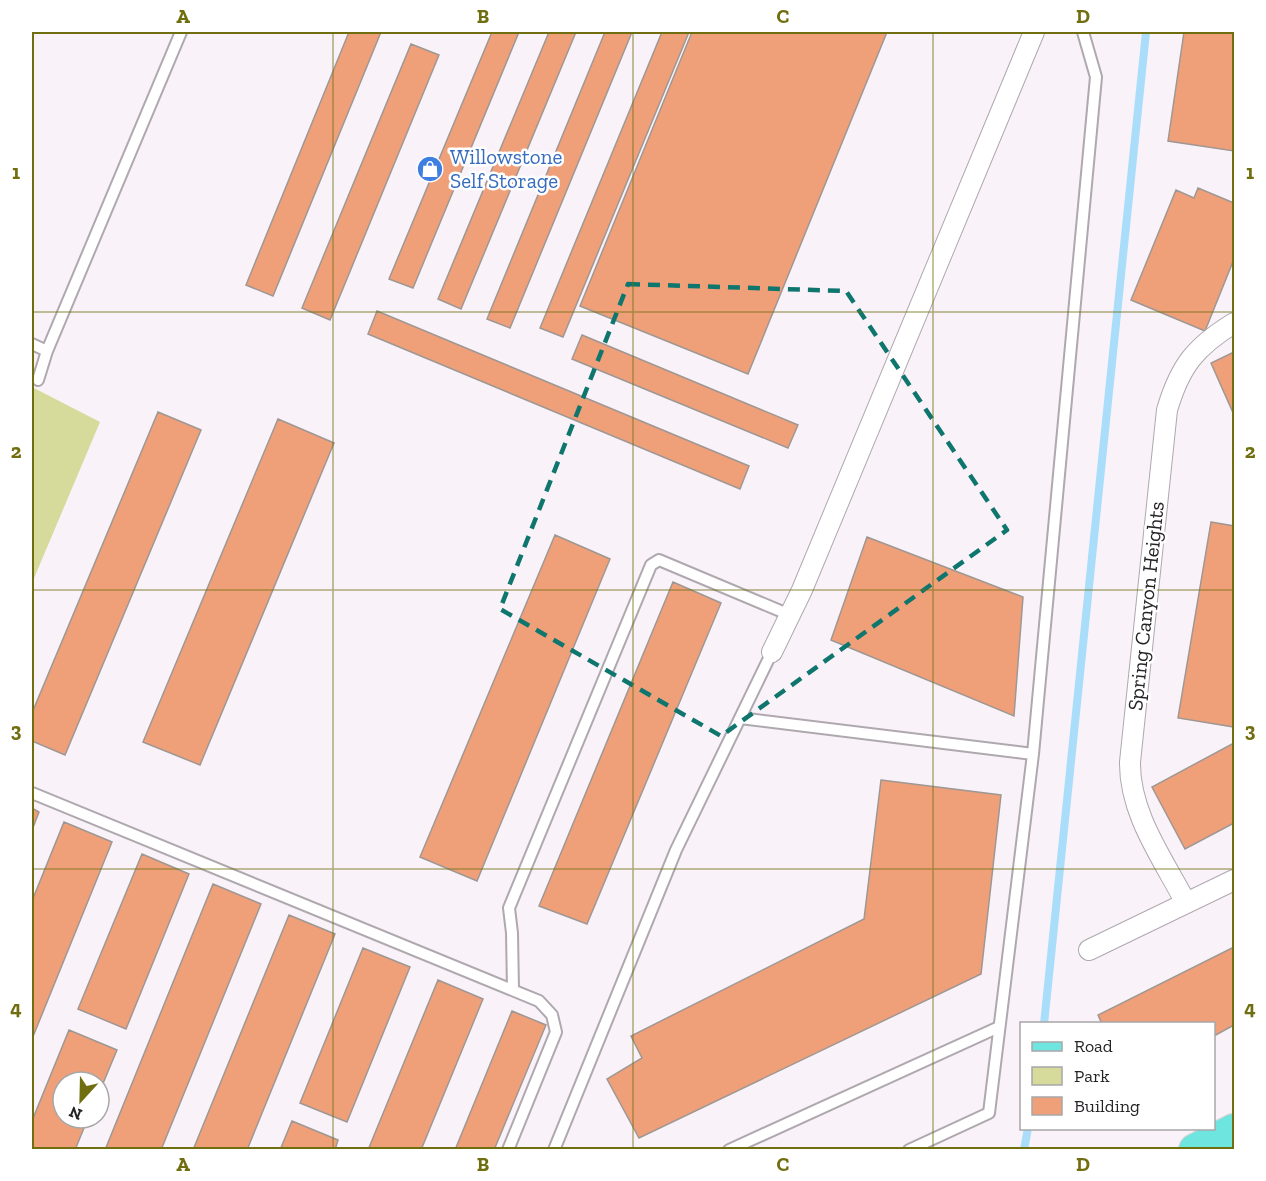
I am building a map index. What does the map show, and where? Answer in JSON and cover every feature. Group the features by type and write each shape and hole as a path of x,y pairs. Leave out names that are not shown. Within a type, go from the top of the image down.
{"main road":[{"path":"1195,1149 1234,1130"}],"street":[{"path":"772,652 790,615 1034,32"},
{"name":"Spring Canyon Heights","path":"1186,903 1134,802 1130,783 1130,762 1167,410 1176,380 1191,357 1210,338 1234,323"},
{"path":"1089,950 1234,880"}],"lane":[{"path":"38,380 47,351 181,32"},
{"path":"909,1149 989,1113 1033,754 1096,76 1083,32"},
{"path":"32,344 47,351"},
{"path":"513,990 509,908 651,565 659,560 790,615"},
{"path":"554,1149 676,850 772,652"},
{"path":"740,718 1033,754"},
{"path":"32,793 539,1001 552,1015 556,1032 508,1149"},
{"path":"729,1149 999,1027"}],"highlighted area":[{"path":"628,284 846,291 1007,530 721,736 500,609"}],"green space":[{"path":"32,387 100,422 32,583"}],"building":[{"path":"349,32 381,32 273,296 246,285"},
{"path":"492,32 519,32 413,288 389,279"},
{"path":"549,32 576,32 461,309 438,299"},
{"path":"605,32 632,32 510,328 487,319"},
{"path":"662,32 689,32 563,337 540,328"},
{"path":"692,32 887,32 748,374 580,306"},
{"path":"1184,32 1234,32 1234,151 1168,141"},
{"path":"411,44 439,55 330,320 302,308"},
{"path":"1198,188 1234,203 1234,259 1205,331 1131,300 1176,190 1194,198"},
{"path":"377,311 749,466 740,489 368,334"},
{"path":"582,335 798,425 788,448 572,359"},
{"path":"1234,352 1234,415 1211,363"},
{"path":"158,412 201,430 65,755 32,741 32,713"},
{"path":"278,419 334,443 200,765 143,742"},
{"path":"1211,522 1234,526 1234,727 1178,718"},
{"path":"555,535 610,559 477,881 420,857"},
{"path":"867,537 1023,597 1014,716 831,640"},
{"path":"673,582 721,603 587,924 539,906"},
{"path":"1234,743 1234,823 1185,849 1152,787"},
{"path":"881,780 1001,795 981,974 639,1138 607,1079 642,1058 631,1036 864,919"},
{"path":"32,808 39,812 32,830"},
{"path":"64,822 112,842 32,1039 32,901"},
{"path":"142,854 189,874 126,1029 78,1009"},
{"path":"213,884 261,904 161,1150 105,1150"},
{"path":"289,915 335,934 247,1150 193,1150"},
{"path":"1234,947 1234,1025 1215,1035 1215,1022 1101,1022 1098,1015"},
{"path":"363,948 410,967 347,1122 300,1103"},
{"path":"438,980 483,999 421,1150 368,1150"},
{"path":"512,1011 546,1025 494,1150 455,1150"},
{"path":"69,1030 117,1050 109,1070 53,1070"},
{"path":"51,1074 51,1130 83,1130 75,1150 32,1150 32,1121"},
{"path":"292,1121 338,1140 335,1150 280,1150"}],"waterway":[{"path":"1044,1022 1146,32"},
{"path":"1024,1150 1028,1130"}],"place":[{"name":"Willowstone Self Storage","path":"430,169"}]}
